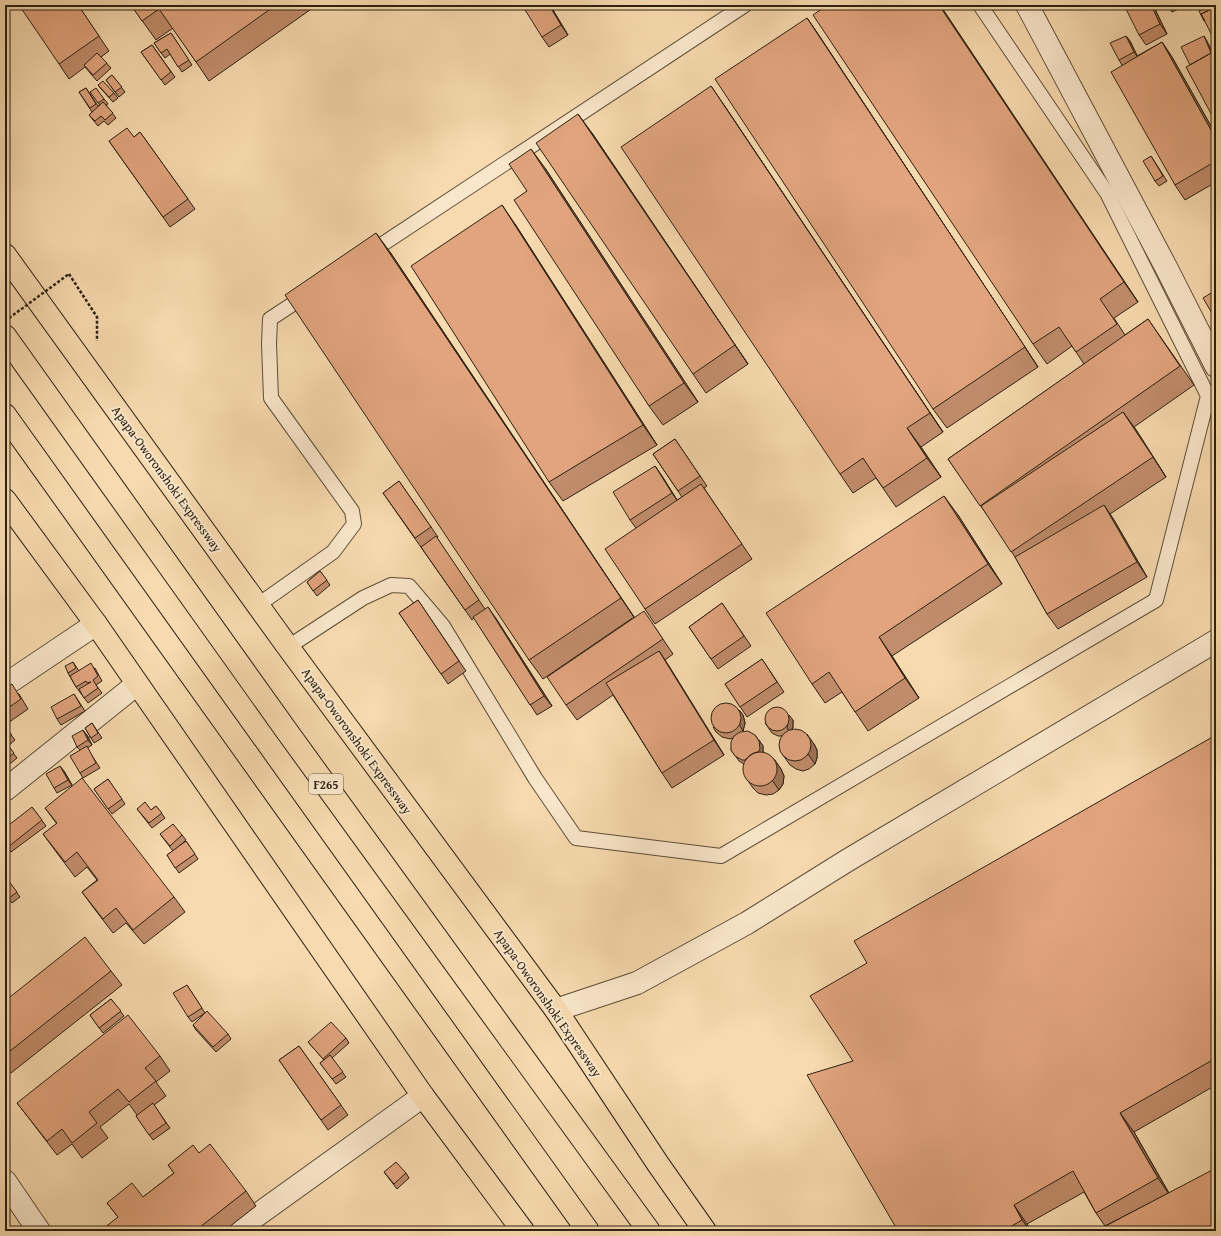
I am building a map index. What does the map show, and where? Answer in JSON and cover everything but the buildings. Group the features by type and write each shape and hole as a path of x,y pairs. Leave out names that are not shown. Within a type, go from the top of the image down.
{"main road":[{"name":"Apapa-Oworonshoki Expressway","path":"5,254 288,647 556,1010 658,1164 705,1231"},
{"name":"F265","path":"5,336 291,736 649,1231"},
{"path":"5,415 588,1231"},
{"path":"5,500 96,624 423,1096 523,1231"}],"street":[{"path":"1027,5 1146,227 1216,366"},
{"path":"5,684 96,624"},
{"path":"556,1010 637,983 747,923 855,856 1216,641"},
{"path":"5,790 137,684"},
{"path":"235,1231 423,1096"},
{"path":"5,1181 39,1231"}],"lane":[{"path":"356,262 745,5"},
{"path":"288,647 364,598 391,585 409,586 443,626 535,778 576,838 721,856 1156,600 1208,396 1107,193 980,5"},
{"path":"258,605 332,552 354,524 352,511 271,398 269,344 270,319 316,288"}],"path":[{"path":"5,321 69,274 97,317"}]}
